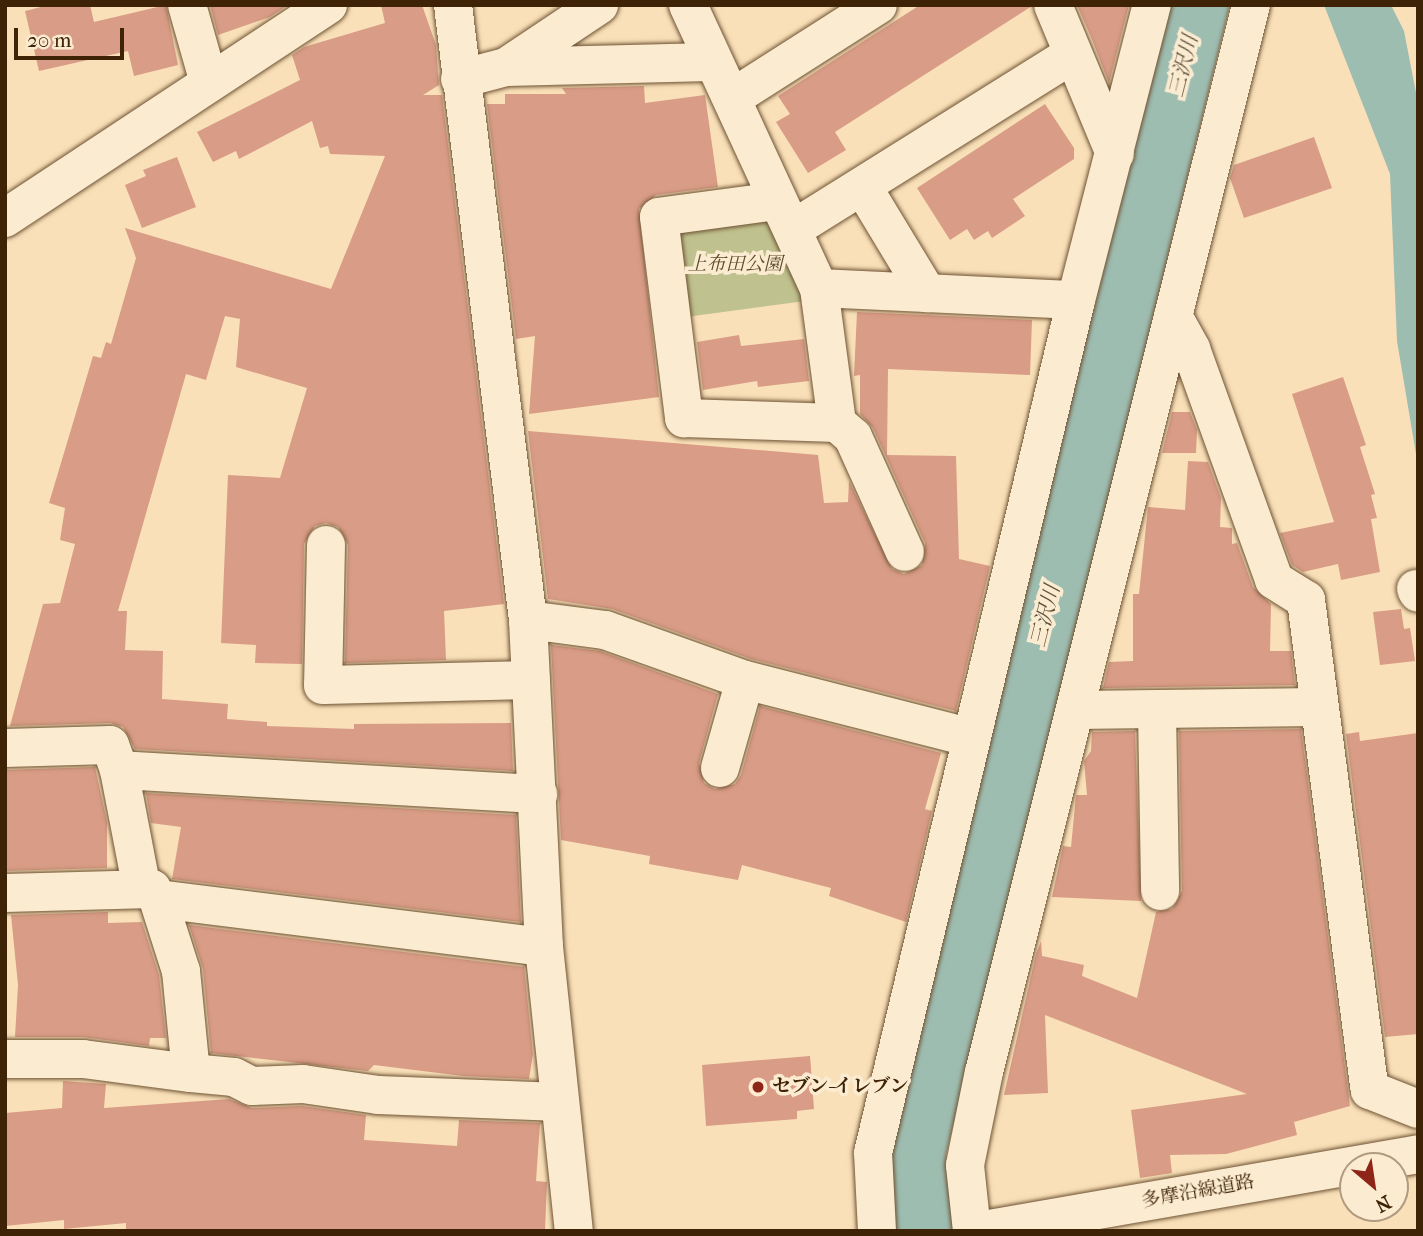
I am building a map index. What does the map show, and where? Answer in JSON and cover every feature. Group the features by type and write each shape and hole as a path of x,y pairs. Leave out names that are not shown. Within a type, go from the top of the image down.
{"street":[{"path":"187,5 209,83"},
{"path":"5,218 328,5"},
{"path":"453,5 528,620 544,947 574,1231"},
{"path":"506,67 599,5"},
{"path":"688,5 711,62 732,98 819,288 837,423"},
{"path":"732,98 878,5"},
{"path":"1052,5 1115,154"},
{"path":"877,1231 873,1153 1076,300 1152,5"},
{"path":"972,1231 968,1152 1251,5"},
{"path":"905,552 853,437 837,423 684,418 659,216 785,215 864,189 1073,54"},
{"path":"460,79 506,67 711,62"},
{"path":"864,189 927,293"},
{"path":"819,288 1076,300"},
{"path":"1173,316 1191,349 1274,579 1306,600 1370,1090 1418,1109"},
{"path":"326,545 323,685 531,680"},
{"path":"528,620 605,630 745,680 972,738"},
{"path":"720,768 745,680"},
{"path":"1076,710 1319,707"},
{"path":"1157,711 1160,891"},
{"path":"5,748 110,745 119,770 150,894 181,971 191,1073"},
{"path":"119,770 538,794"},
{"path":"5,893 150,894 544,947"},
{"path":"5,1059 83,1059 234,1077 252,1086 303,1084 378,1095 560,1102"},
{"name":"多摩沿線道路","path":"978,1231 1418,1154"}],"green space":[{"name":"上布田公園","path":"773,216 805,301 686,317 676,234"}],"water":[{"name":"三沢川","path":"1167,5 1230,5 946,1155 957,1231 887,1231 885,1124"},
{"path":"1324,5 1391,5 1404,31 1418,103 1418,466 1397,341 1390,174"}],"building":[{"path":"49,5 90,5 94,22 166,5 178,65 134,76 128,51 39,71 25,11"},
{"path":"210,5 288,5 270,17 218,35"},
{"path":"381,5 422,5 436,45 439,85 423,95 442,95 504,604 444,611 446,660 345,663 348,545 338,527 326,523 315,526 304,544 302,664 255,663 256,645 221,643 228,475 280,478 307,388 236,367 240,319 225,316 206,380 186,374 118,611 127,611 125,650 163,651 162,699 228,704 227,719 267,722 267,726 354,729 354,724 511,723 513,771 135,749 123,727 110,723 10,726 43,604 60,603 75,544 60,540 65,508 49,503 93,356 101,358 106,342 111,344 136,258 125,228 331,289 385,156 330,154 328,146 320,148 312,121 239,159 236,151 213,162 197,132 300,80 292,55 304,47 385,23"},
{"path":"920,5 1032,6 835,132 846,150 808,173 776,122 790,114 778,96"},
{"path":"1077,5 1129,5 1109,83 1091,37"},
{"path":"644,86 645,103 705,95 718,187 656,195 639,209 659,397 529,414 535,336 516,339 487,104 505,104 505,94 566,94 562,88"},
{"path":"1045,104 1074,148 1074,159 1013,199 1025,216 992,238 988,231 974,240 967,229 950,240 917,188"},
{"path":"1314,137 1332,188 1244,218 1230,178 1234,165"},
{"path":"177,157 196,207 142,228 125,185 146,176 143,170"},
{"path":"857,312 1032,320 1030,375 888,369 887,455 956,456 959,559 990,566 956,711 751,659 612,609 548,599 528,431 818,455 824,503 848,502 849,481 892,569 904,574 922,565 925,543 873,428 860,414 860,375 854,376"},
{"path":"739,335 741,346 804,339 809,381 758,387 757,381 703,390 697,342"},
{"path":"1343,377 1366,445 1360,447 1375,494 1371,495 1377,518 1371,519 1380,572 1341,580 1338,564 1303,572 1292,565 1280,533 1334,522 1292,394"},
{"path":"1172,412 1190,412 1197,430 1196,453 1162,453"},
{"path":"1188,461 1208,462 1221,498 1220,527 1232,528 1232,544 1237,543 1253,587 1271,604 1270,651 1291,651 1295,685 1103,688 1109,662 1133,661 1133,594 1139,594 1148,507 1185,510"},
{"path":"1401,609 1404,629 1410,628 1415,661 1380,665 1373,612"},
{"path":"551,645 600,651 718,694 699,763 704,783 715,789 735,784 741,775 760,706 941,753 925,809 932,811 906,922 829,896 831,888 742,865 738,880 649,864 650,856 561,840"},
{"path":"1301,729 1350,1106 1294,1122 1297,1135 1226,1154 1170,1155 1172,1173 1140,1178 1131,1110 1247,1094 1045,1015 1048,1093 1004,1095 1036,954 1041,941 1042,956 1084,965 1082,976 1137,998 1156,912 1172,909 1182,891 1179,731"},
{"path":"1135,731 1141,901 1052,897 1063,846 1071,847 1076,795 1087,795 1084,761 1091,751 1092,732"},
{"path":"1359,732 1360,741 1418,733 1418,1034 1385,1037 1346,734"},
{"path":"95,767 107,822 107,868 5,871 5,770"},
{"path":"146,793 516,815 521,922 172,879 181,827 151,823"},
{"path":"108,912 108,923 142,922 159,975 166,1038 150,1038 149,1046 83,1037 15,1037 18,985 11,915"},
{"path":"189,925 524,967 533,1054 529,1079 463,1076 374,1065 368,1071 211,1053 203,969"},
{"name":"セブン-イレブン","path":"810,1056 814,1109 797,1111 797,1119 706,1126 702,1065"},
{"path":"63,1081 106,1084 104,1108 229,1099 252,1108 302,1106 366,1115 364,1140 457,1146 459,1120 540,1123 536,1181 547,1182 545,1231 126,1231 126,1223 64,1229 64,1220 5,1226 5,1113 62,1108"}],"place":[{"name":"セブン-イレブン","path":"758,1087"}]}
